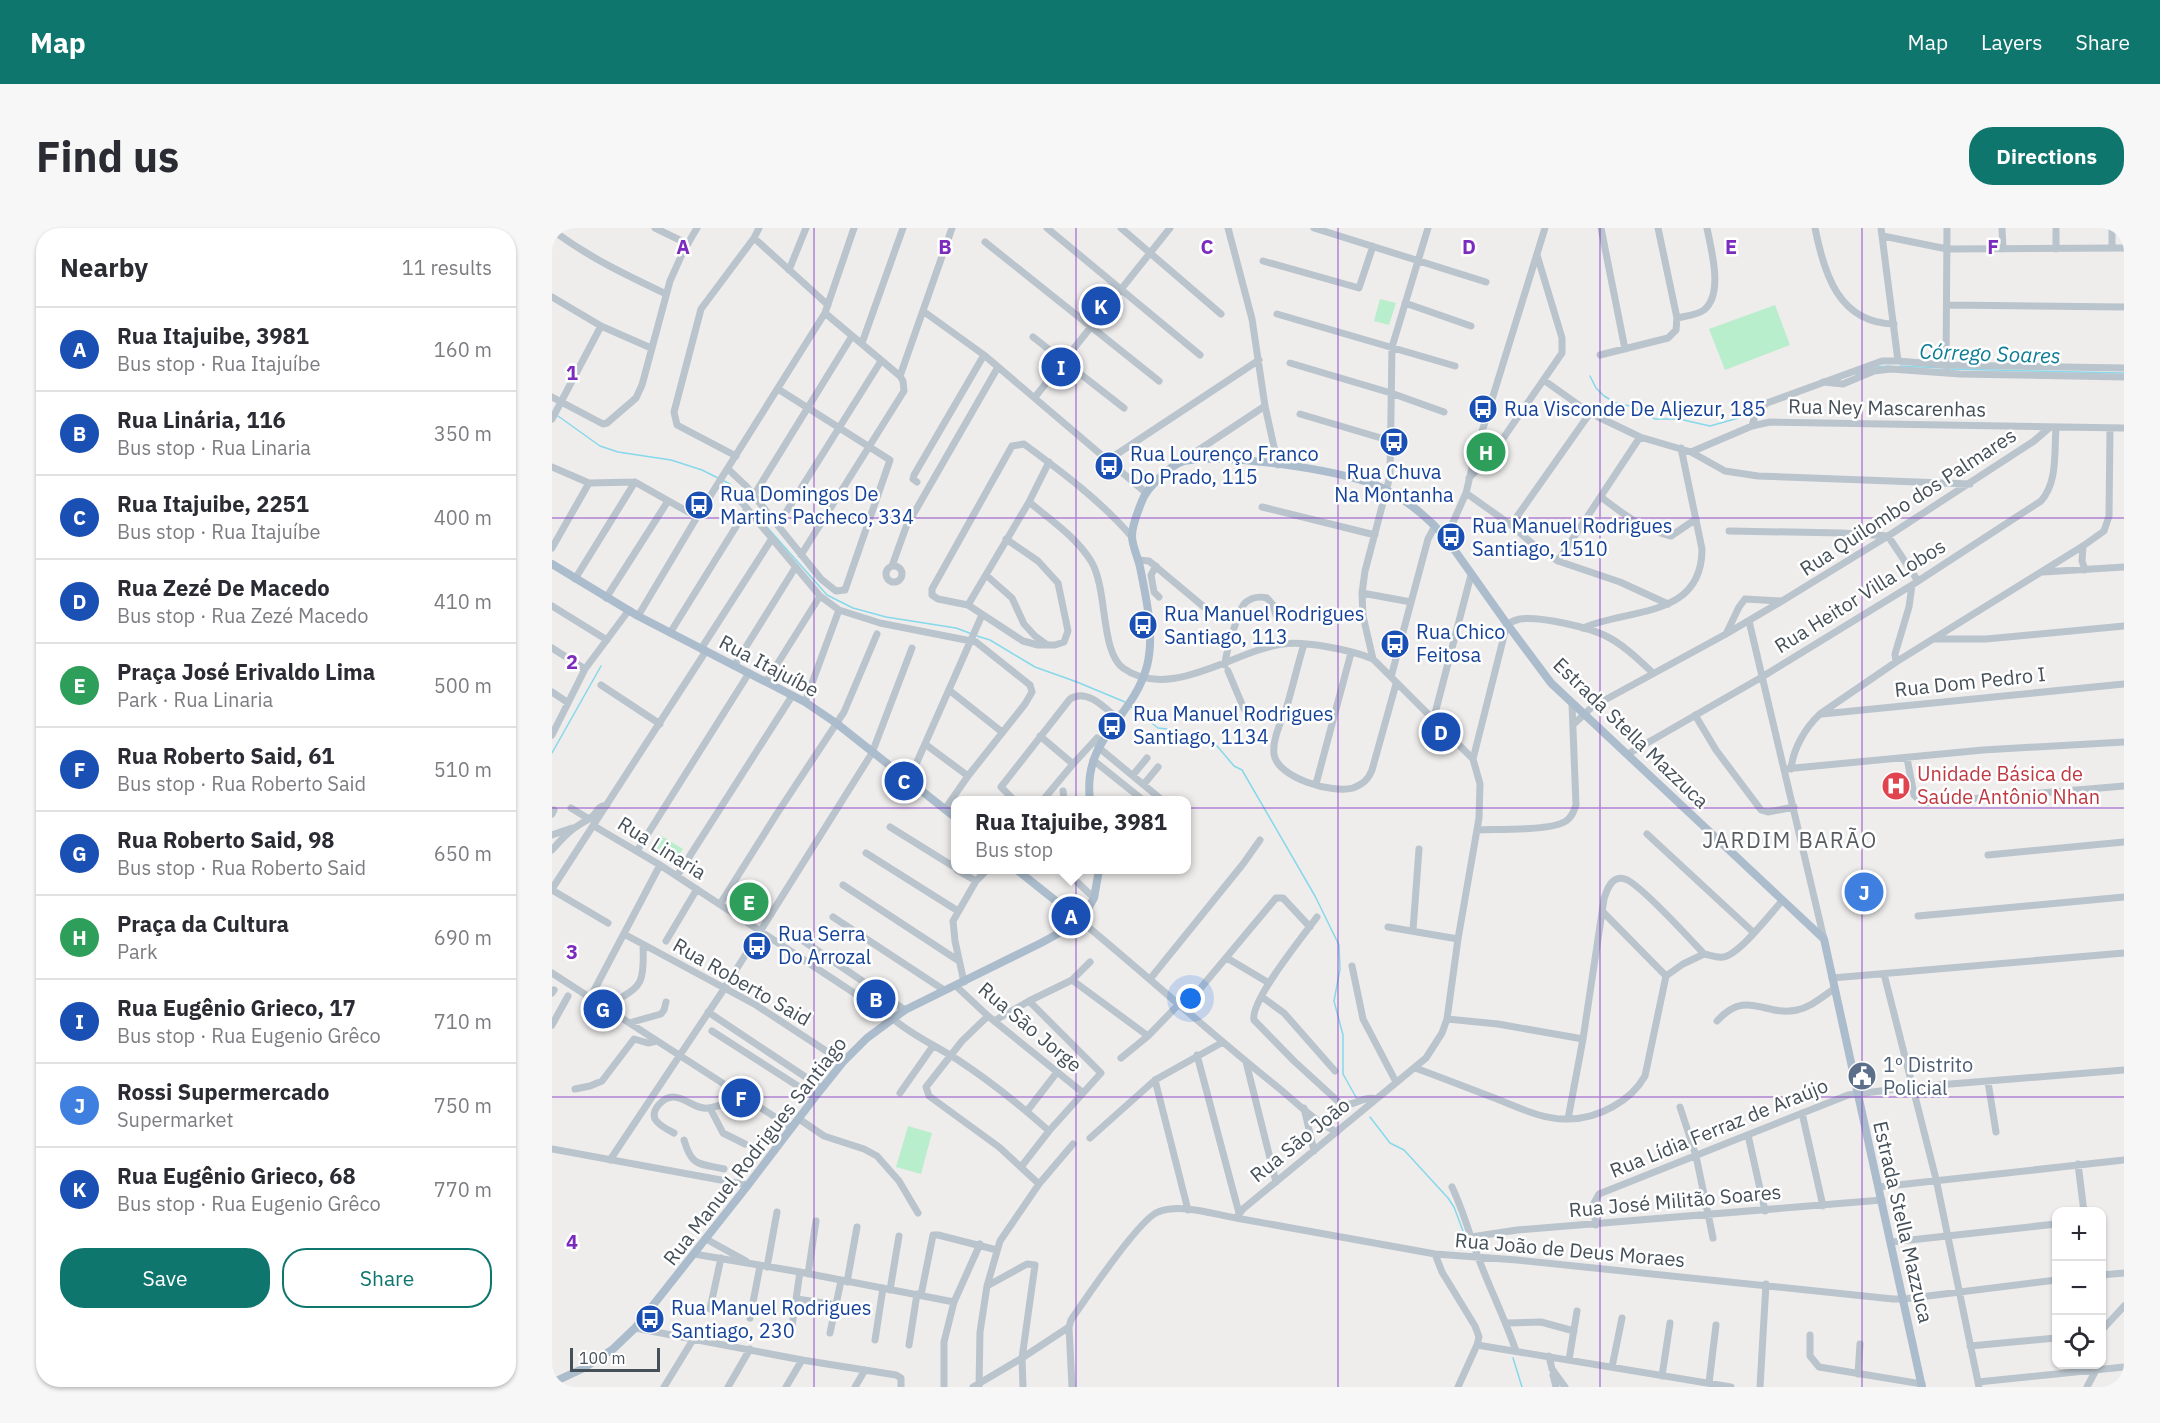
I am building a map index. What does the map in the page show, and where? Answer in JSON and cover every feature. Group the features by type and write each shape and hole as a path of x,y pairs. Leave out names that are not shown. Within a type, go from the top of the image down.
{"main road":[{"name":"Estrada Stella Mazzuca","path":"1181,462 1239,460 1278,465 1354,479 1387,491 1400,499 1446,537 1507,624 1551,682 1572,704 1824,939 1922,1386"},
{"path":"1089,796 1088,778 1099,744 1137,692 1150,653 1150,638 1138,560 1131,537 1145,492 1181,462"},
{"name":"Rua Itajuíbe","path":"552,564 638,616 805,702 836,723 951,814"},
{"path":"1022,874 1081,921 1094,898 1098,874"},
{"name":"Rua Manuel Rodrigues Santiago","path":"552,1383 584,1368 613,1349 635,1328 822,1088 867,1038 905,1010 1081,921"}],"street":[{"path":"655,228 688,244"},
{"path":"552,397 599,423 606,423 639,394 676,265 697,228"},
{"path":"736,456 678,425 674,412 701,309 759,228"},
{"path":"789,270 806,228"},
{"path":"638,616 825,313 854,228"},
{"path":"862,343 903,228"},
{"path":"900,375 952,228"},
{"path":"1047,228 1200,355"},
{"path":"1121,228 1221,314"},
{"path":"1035,397 1170,228"},
{"path":"1228,228 1252,319 1265,406 1278,465"},
{"path":"1314,228 1486,282"},
{"path":"1428,228 1392,347 1391,441 1387,491 1365,571 1362,593 1363,616 1373,658 1396,684 1473,759 1507,624 1524,619 1583,628 1607,637 1653,673"},
{"path":"1446,537 1466,493 1545,228"},
{"path":"1601,228 1625,349"},
{"path":"1600,355 1668,338 1676,330 1677,318 1658,228"},
{"path":"1677,318 1693,315 1706,309 1713,294 1715,277 1707,228"},
{"path":"1815,228 1828,278 1845,304 1873,322 1894,324"},
{"path":"1946,369 1947,228"},
{"path":"2002,228 2002,249"},
{"path":"2056,228 2056,249"},
{"path":"2112,228 2112,248"},
{"path":"552,230 606,266 666,294"},
{"path":"1898,361 1882,232 1947,249 2124,248"},
{"path":"754,238 828,305"},
{"path":"985,242 1159,381"},
{"path":"1263,261 1359,288 1373,246"},
{"path":"1469,478 1493,453 1545,381 1558,361 1564,346 1537,255"},
{"path":"552,297 601,326 651,348"},
{"path":"1405,303 1471,326"},
{"path":"1947,305 2124,307"},
{"path":"923,311 984,355 1145,492"},
{"path":"801,555 904,391 900,375 825,313"},
{"path":"1277,314 1455,366"},
{"path":"553,418 601,326"},
{"path":"754,495 852,336"},
{"path":"1034,337 1124,408"},
{"path":"917,482 913,479 914,476 984,355"},
{"path":"1108,460 1259,360"},
{"path":"778,525 881,361"},
{"path":"1752,426 1754,416 1762,405 1882,361 1898,361 1946,369 2124,377"},
{"path":"1290,363 1391,393 1444,412"},
{"path":"892,566 910,520 998,367"},
{"path":"1822,382 1843,384 1874,371 1891,369 2124,368"},
{"path":"1545,381 1590,413 1640,437 1681,448 1725,471 1737,474 1970,484"},
{"path":"728,469 754,495 801,555 829,586 840,591 847,588 890,463 888,457 778,388"},
{"path":"1181,462 1265,406"},
{"path":"1511,525 1590,413"},
{"path":"1300,414 1391,441"},
{"name":"Rua Ney Mascarenhas","path":"1691,452 1752,426 1770,422 2124,428"},
{"name":"Rua Quilombo dos Palmares","path":"1575,723 1592,707 1749,621 1888,536 2052,428"},
{"name":"Rua Heitor Villa Lobos","path":"1628,754 1762,677 1915,583 2041,501 2047,494 2053,479 2052,428"},
{"path":"1787,769 1796,749 1813,721 1820,714 1896,662 2104,531 2109,516 2110,428"},
{"path":"1558,561 1640,437"},
{"path":"1006,539 1038,561 1058,583 1068,631 1064,642 1051,645 1023,641 969,605 938,599 932,594 932,589 1012,446 1024,444 1049,462 1103,508 1131,537"},
{"path":"1583,628 1595,623 1650,612 1668,604 1690,587 1699,573 1702,549 1681,448"},
{"path":"969,605 1029,502 1049,462"},
{"path":"552,467 589,483 635,482 697,517"},
{"path":"575,579 635,482"},
{"path":"552,548 589,483"},
{"path":"718,483 731,490 820,596 839,610 880,623 971,638 982,644 1027,682 1031,689 1031,696 1026,704 954,796"},
{"path":"1466,493 1558,561 1620,582 1668,604"},
{"path":"1601,497 1639,524 1662,534 1671,536 1696,519"},
{"path":"606,598 668,501"},
{"path":"1029,502 1070,537 1091,562 1099,582 1115,660 1125,669 1143,678 1201,673 1226,667 1251,651 1285,644 1304,644 1373,658"},
{"path":"1262,507 1375,535"},
{"path":"670,633 747,509"},
{"path":"1391,677 1428,539 1435,526"},
{"path":"1730,531 1888,536 1915,583 1895,654 1896,662"},
{"path":"608,923 552,890 592,823 608,805 660,724 771,540"},
{"path":"2083,546 2082,561 2085,570"},
{"path":"1138,560 1149,561 1156,566 1210,612"},
{"path":"1156,566 1151,575 1154,592 1159,597"},
{"path":"2041,572 2124,567"},
{"path":"734,666 795,568"},
{"path":"987,575 1012,598 1028,629 1051,645"},
{"path":"1433,721 1472,575"},
{"path":"1362,593 1411,602"},
{"path":"766,682 820,596"},
{"path":"1244,709 1226,667 1244,604 1256,598 1267,598 1274,605 1276,615"},
{"path":"1726,634 1745,598 1782,601"},
{"path":"552,606 607,640"},
{"path":"552,735 585,669 629,610"},
{"path":"805,702 839,610"},
{"path":"909,780 982,615"},
{"path":"1749,621 1787,769 1824,939"},
{"path":"1933,639 1986,639 2124,626"},
{"path":"720,904 844,712 877,634"},
{"path":"1304,644 1274,754 1280,766 1296,778 1344,789 1353,788 1368,779 1396,684"},
{"path":"552,648 585,669"},
{"path":"610,1160 724,989 872,753 912,648"},
{"path":"1316,784 1351,652"},
{"path":"637,851 748,673"},
{"name":"Rua Dom Pedro I","path":"1820,714 2124,684"},
{"path":"601,685 660,724"},
{"path":"949,690 1002,732"},
{"path":"552,692 567,702"},
{"path":"1009,796 1001,787 1070,699 1076,695 1083,695 1120,716"},
{"path":"677,876 792,696"},
{"path":"1477,830 1547,827 1566,821 1572,815 1576,805 1575,723 1572,704"},
{"path":"1695,715 1716,750 1761,810 1768,812 1794,807"},
{"path":"1040,736 1073,764"},
{"path":"1047,796 1097,738 1099,744 1157,796"},
{"path":"1787,769 1983,750 2124,742"},
{"path":"926,744 968,776"},
{"path":"1132,775 1147,758"},
{"path":"1907,758 1914,795 1922,803 2124,786"},
{"name":"Rua São João","path":"1237,1215 1415,1068 1432,1050 1447,1019 1477,830 1481,794 1473,759"},
{"path":"1093,760 1137,796"},
{"path":"1144,784 1158,767"},
{"path":"1063,791 1064,796"},
{"path":"945,809 951,800"},
{"name":"Rua Linaria","path":"571,808 720,904 892,1018 909,1032 949,1055 1027,1111 1049,1131"},
{"path":"552,835 592,823"},
{"path":"552,850 574,827"},
{"path":"890,827 951,866"},
{"path":"1647,834 1753,932"},
{"path":"1150,980 1260,840"},
{"path":"1988,855 2124,842"},
{"path":"1413,930 1419,849"},
{"path":"866,853 958,910"},
{"path":"590,998 660,865"},
{"path":"964,874 976,881"},
{"path":"960,984 953,921 976,881 983,874"},
{"path":"1067,874 1094,898"},
{"path":"1074,874 1075,880"},
{"path":"1568,1119 1583,1039 1604,899 1610,884 1619,879 1627,879 1665,913 1704,954 1715,957 1729,955 1782,901"},
{"path":"843,885 959,961"},
{"path":"666,941 697,889"},
{"path":"1121,1058 1181,1006 1227,958 1278,897 1283,898 1310,927"},
{"path":"1918,916 2124,897"},
{"path":"1603,912 1666,976"},
{"path":"833,917 944,990"},
{"path":"1317,917 1269,983 1254,1010 1254,1020 1341,1104 1348,1105 1367,1098 1376,1099"},
{"path":"1081,921 1246,1062 1324,1126 1337,1132"},
{"path":"1388,927 1458,939"},
{"name":"Rua Roberto Said","path":"624,934 756,1005 843,1062"},
{"path":"799,938 905,1010"},
{"path":"605,1008 632,992 641,980 645,966 643,945"},
{"path":"1832,978 2124,953"},
{"path":"1415,1068 1535,1114 1568,1119 1597,1114 1627,1098 1637,1089 1645,1076 1666,976 1683,964 1704,954"},
{"path":"1227,958 1269,983"},
{"path":"1039,1184 999,1147 929,1096 926,1087 949,1055 991,1019 1072,980 1090,962"},
{"path":"1352,966 1363,1019 1396,1082"},
{"path":"552,973 792,1128"},
{"path":"1884,975 1936,1179 1979,1384 2124,1367"},
{"path":"1072,980 1148,1035"},
{"name":"Rua São Jorge","path":"960,984 991,1019 1082,1092"},
{"path":"1717,1021 1728,1009 1740,1005 1754,1005 1782,1011 1796,1010 1814,1003 1834,989"},
{"path":"552,1025 568,996"},
{"path":"1262,997 1284,1013 1335,1071"},
{"path":"1021,1167 1082,1092 1101,1073 1029,1001"},
{"path":"629,1023 661,1014 666,1002"},
{"path":"708,1012 822,1088"},
{"path":"1447,1019 1498,1024 1583,1039"},
{"path":"712,1031 815,1097"},
{"path":"575,1089 602,1081 634,1039 648,1043 657,1041"},
{"path":"1090,1138 1155,1080 1223,1042"},
{"path":"900,1093 933,1046"},
{"path":"977,1386 1069,1327 1086,1297 1151,1215 1158,1211 1188,1209 1237,1215 1197,1055"},
{"path":"1246,1062 1276,1182"},
{"name":"Rua Lídia Ferraz de Araújo","path":"1596,1225 1593,1204 1599,1194 1857,1093 2124,1070"},
{"path":"1027,1111 1058,1071"},
{"path":"1155,1080 1188,1209"},
{"path":"1988,1082 1996,1132"},
{"path":"674,1133 656,1121 657,1108 663,1100 676,1097 693,1105 710,1108 744,1096"},
{"path":"1680,1107 1695,1156 1713,1238"},
{"path":"710,1108 723,1133 745,1144"},
{"path":"1304,1108 1314,1151"},
{"path":"1802,1113 1823,1206"},
{"path":"799,1119 824,1136 864,1149 877,1156 899,1180 918,1213"},
{"path":"1324,1126 1327,1141"},
{"path":"1748,1135 1765,1211"},
{"path":"684,1140 689,1157 693,1161 724,1169"},
{"path":"977,1386 979,1344 987,1286 996,1250 1039,1184 1072,1144"},
{"path":"552,1149 748,1185"},
{"path":"1879,1187 2124,1160"},
{"path":"690,1174 693,1161"},
{"path":"2078,1164 2083,1207"},
{"path":"1452,1187 1463,1210 1477,1257 1507,1323 1516,1351"},
{"name":"Rua José Militão Soares","path":"1472,1237 1517,1230 1882,1200"},
{"path":"750,1318 760,1266 777,1212"},
{"name":"Rua João de Deus Moraes","path":"1237,1215 1435,1254 1904,1299 2052,1280"},
{"path":"792,1326 816,1221"},
{"path":"1892,1242 2052,1224"},
{"path":"830,1333 857,1227"},
{"path":"909,1345 933,1235 980,1244 996,1250"},
{"path":"874,1340 899,1236"},
{"path":"706,1239 760,1266"},
{"path":"944,1387 944,1342 954,1302 980,1244"},
{"path":"694,1254 954,1302"},
{"path":"1435,1254 1442,1272 1478,1332 1477,1345 1458,1387"},
{"path":"710,1309 721,1258"},
{"path":"987,1286 1027,1264 1033,1263 1036,1268 1022,1358 1023,1387"},
{"path":"2106,1275 2124,1273"},
{"path":"1760,1387 1766,1284"},
{"path":"797,1299 837,1305"},
{"path":"2106,1326 2124,1306"},
{"path":"1569,1360 1577,1311"},
{"path":"1612,1367 1622,1318"},
{"path":"1507,1323 1541,1322 1574,1331"},
{"path":"1662,1376 1670,1323"},
{"path":"1709,1383 1716,1324"},
{"path":"1069,1327 1072,1387"},
{"path":"635,1328 899,1376 902,1385"},
{"path":"1810,1335 1810,1356 1819,1367 1922,1386"},
{"path":"664,1387 694,1338"},
{"path":"1970,1346 2052,1338"},
{"path":"1858,1374 1860,1344"},
{"path":"1477,1345 1731,1387"},
{"path":"728,1387 750,1349"},
{"path":"1549,1356 1556,1387"},
{"path":"786,1387 802,1360"},
{"path":"1552,1369 1564,1387"},
{"path":"855,1387 865,1370"},
{"path":"2087,1387 2097,1370"}],"green space":[{"path":"1380,299 1396,303 1389,325 1374,321"},
{"path":"1775,305 1790,345 1725,370 1709,329"},
{"path":"660,835 683,849 674,861 669,861 655,852 655,843"},
{"path":"742,883 769,900 756,920 752,921 728,905"},
{"path":"908,1126 932,1133 921,1174 896,1167"}],"waterway":[{"name":"Córrego Soares","path":"1876,367 1889,366"},
{"name":"Córrego Soares","path":"1900,366 1943,368"},
{"name":"Córrego Soares","path":"1948,369 2124,373"},
{"name":"Córrego Soares","path":"1856,375 1863,372"},
{"name":"Córrego Soares","path":"1590,376 1596,388 1604,396 1616,403 1634,407 1655,419 1679,419 1710,426 1749,415"},
{"path":"558,416 600,446 618,452 671,460 718,478"},
{"path":"722,480 735,490"},
{"path":"766,526 827,595 853,608 886,617 956,628 972,634"},
{"path":"977,636 990,640 1035,667 1125,702"},
{"path":"552,753 601,666"},
{"path":"1131,707 1158,728 1176,730 1212,740 1234,766 1242,770 1315,896 1339,945 1340,969 1334,1001 1343,1035 1343,1074 1357,1099"},
{"path":"1370,1117 1390,1143 1404,1150 1448,1198 1454,1207 1469,1247"},
{"path":"1513,1358 1522,1387"}],"place":[{"name":"Rua Eugênio Grieco, 68","path":"1101,306"},
{"name":"Rua Eugênio Grieco, 17","path":"1061,367"},
{"name":"Rua Visconde De Aljezur, 185","path":"1483,409"},
{"name":"Rua Chuva Na Montanha","path":"1394,442"},
{"name":"Praça da Cultura","path":"1486,452"},
{"name":"Rua Lourenço Franco Do Prado, 115","path":"1109,466"},
{"name":"Rua Domingos De Martins Pacheco, 334","path":"699,505"},
{"name":"Rua Manuel Rodrigues Santiago, 1510","path":"1451,537"},
{"name":"Rua Manuel Rodrigues Santiago, 113","path":"1143,625"},
{"name":"Rua Chico Feitosa","path":"1395,644"},
{"name":"Rua Manuel Rodrigues Santiago, 1134","path":"1112,726"},
{"name":"Rua Zezé De Macedo","path":"1441,732"},
{"name":"Rua Itajuibe, 2251","path":"904,781"},
{"name":"Unidade Básica de Saúde Antônio Nhan","path":"1896,786"},
{"name":"Rossi Supermercado","path":"1864,892"},
{"name":"Praça José Erivaldo Lima","path":"749,902"},
{"name":"Rua Itajuibe, 3981","path":"1071,916"},
{"name":"Rua Serra Do Arrozal","path":"757,946"},
{"name":"Rua Linária, 116","path":"876,999"},
{"name":"Rua Roberto Said, 98","path":"603,1009"},
{"name":"1º Distrito Policial","path":"1862,1076"},
{"name":"Rua Roberto Said, 61","path":"741,1098"},
{"name":"Rua Manuel Rodrigues Santiago, 230","path":"650,1319"}],"district":[{"name":"JARDIM BARÃO","path":"1790,840"}]}
